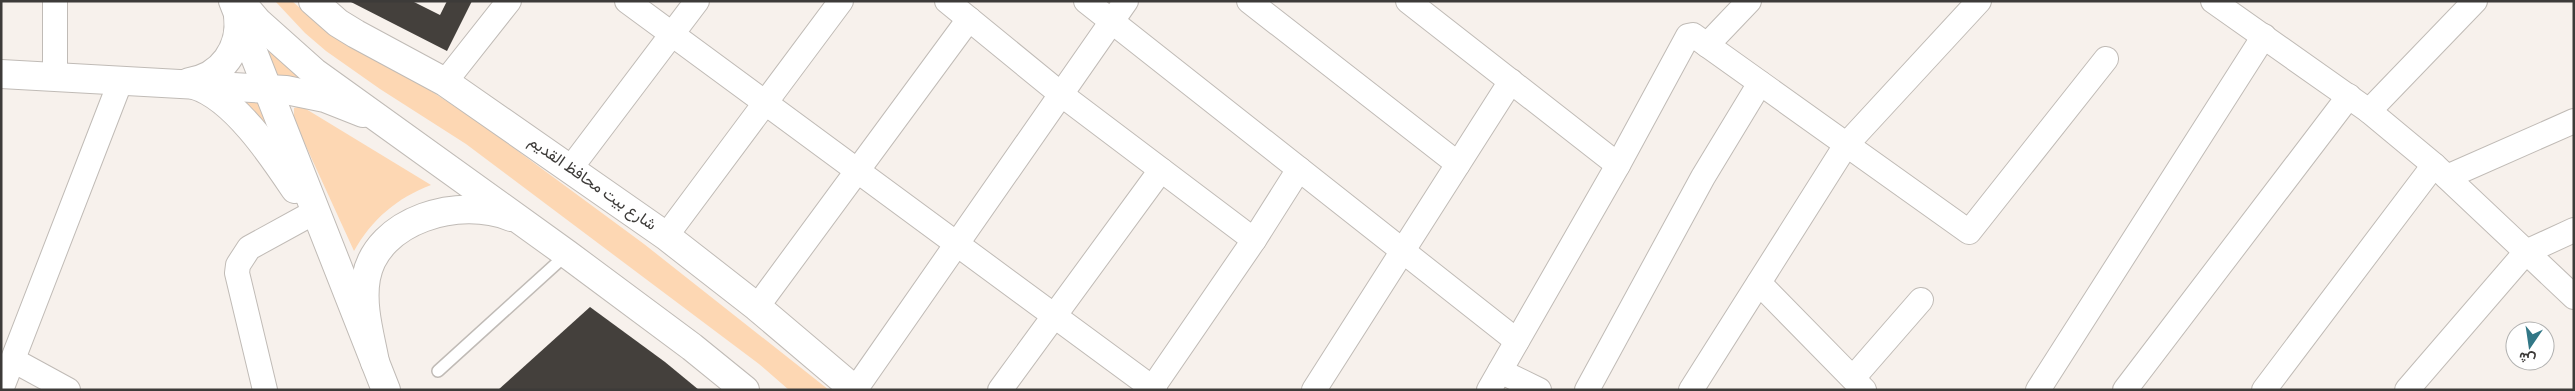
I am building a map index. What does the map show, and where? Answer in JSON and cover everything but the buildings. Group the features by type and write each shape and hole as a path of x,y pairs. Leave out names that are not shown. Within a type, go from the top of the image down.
{"main road":[{"name":"شارع بيت محافظ القديم","path":"313,1 350,30 445,82 666,236 756,307 855,390"},
{"path":"186,83 209,76 228,60 238,38 237,5"},
{"path":"237,5 267,89 386,390"},
{"path":"237,5 286,49 386,126 524,222 692,346 744,390"},
{"path":"1,74 186,83 304,93 325,98 359,111 386,126"},
{"path":"186,83 213,94 242,122 280,166 326,238"},
{"path":"375,362 364,296 366,277 372,260 393,234 422,217 442,212 492,212 524,222"}],"street":[{"path":"55,1 55,76"},
{"path":"445,82 509,1"},
{"path":"627,1 1153,389 1254,240 1299,169"},
{"path":"570,169 697,1"},
{"path":"666,236 841,1"},
{"path":"947,1 1062,95 1254,240"},
{"path":"1086,1 1517,341"},
{"path":"855,390 958,245 1126,1"},
{"path":"1249,1 1458,164"},
{"path":"1408,1 1618,165"},
{"path":"1707,45 1749,1"},
{"path":"1691,390 1846,145 1979,1"},
{"path":"2213,1 2369,110 2440,171 2574,297"},
{"path":"2369,110 2476,2"},
{"path":"756,307 970,19"},
{"path":"1539,390 1494,380 1618,165 1688,36 1693,35 1969,232 2106,59"},
{"path":"2038,390 2264,36"},
{"path":"1,390 121,80"},
{"path":"1314,390 1511,81"},
{"path":"1588,390 1703,177 1760,83"},
{"path":"2125,390 2349,96"},
{"path":"2264,390 2440,171 2574,121"},
{"path":"1000,390 1161,170"},
{"path":"265,390 237,273 238,265 249,248 311,214"},
{"path":"2407,390 2526,252 2574,230"},
{"path":"1759,283 1858,384 1921,300"},
{"path":"13,360 68,390"}],"lane":[{"path":"438,371 567,254"}],"shaded area":[{"path":"275,1 292,1 328,32 425,87 480,123 644,244 829,390 789,390 759,364 466,144 380,89 326,51 305,33"},
{"path":"256,32 326,87 275,74"},
{"path":"229,92 257,98 276,141"},
{"path":"294,108 306,109 431,185 407,196 386,211 369,229 354,251 294,120"}]}
